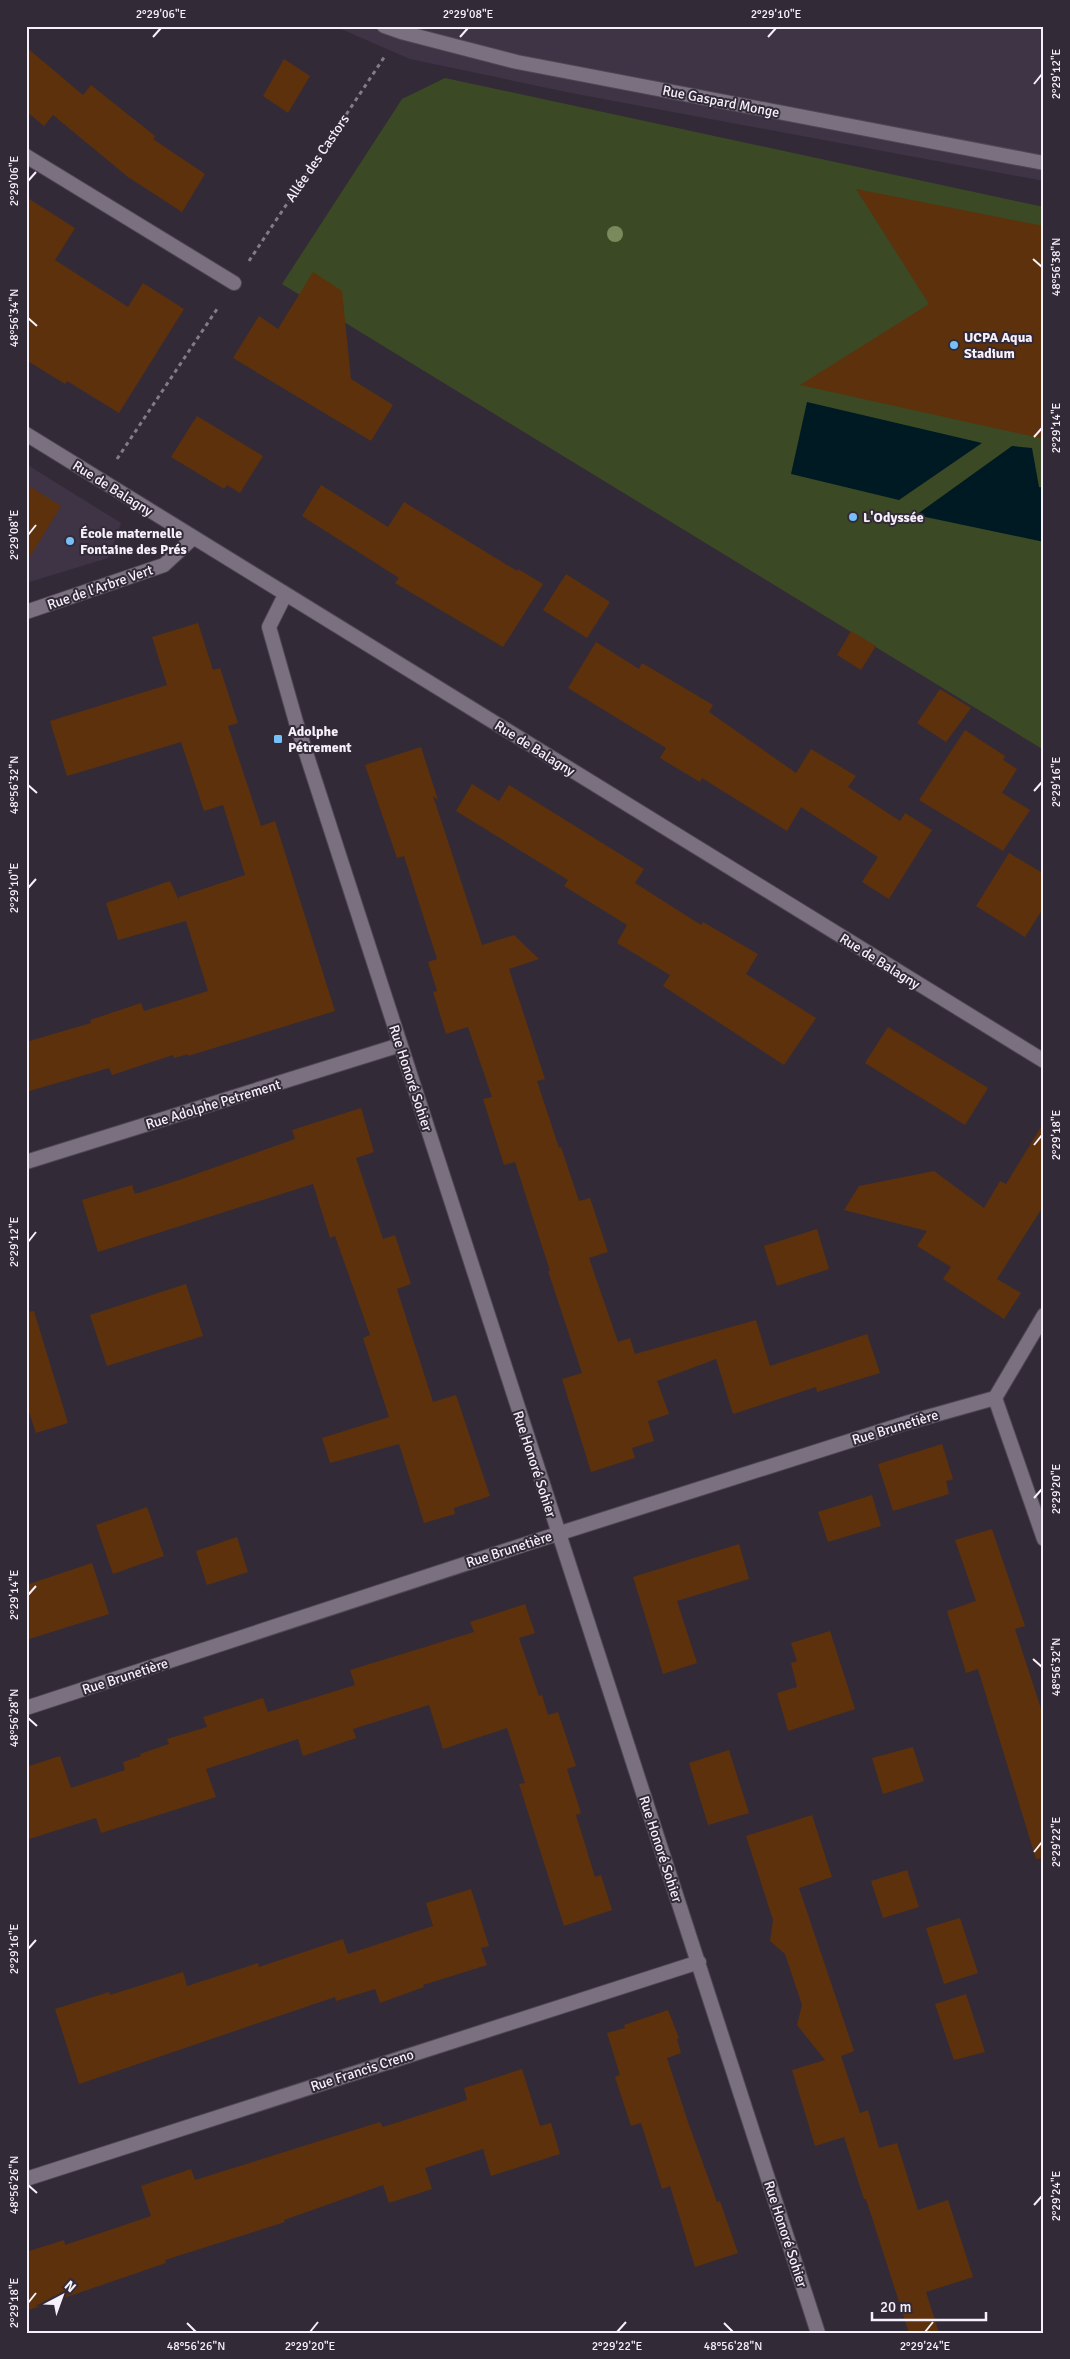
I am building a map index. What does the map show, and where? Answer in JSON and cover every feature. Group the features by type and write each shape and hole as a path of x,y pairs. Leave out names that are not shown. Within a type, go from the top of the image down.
{"street":[{"name":"Rue Gaspard Monge","path":"384,26 401,29 517,62 1044,163"},
{"path":"26,156 234,283"},
{"name":"Rue de Balagny","path":"26,434 1044,1062"},
{"name":"Rue de l'Arbre Vert","path":"26,612 164,565 193,538"},
{"name":"Rue Honoré Sohier","path":"286,595 269,626 296,722 557,1534 818,2333"},
{"name":"Rue Adolphe Petrement","path":"26,1162 400,1045"},
{"path":"1044,1315 995,1398 1044,1539"},
{"name":"Rue Brunetière","path":"26,1708 557,1534 906,1423 995,1398"},
{"name":"Rue Francis Creno","path":"26,2178 698,1962"}],"path":[{"name":"Allée des Castors","path":"102,482 401,29"}],"shaded area":[{"path":"334,26 1044,26 1044,181 571,93 410,59"},
{"name":"École maternelle Fontaine des Prés","path":"26,464 121,523 108,558 26,583"}],"green space":[{"name":"L'Odyssée","path":"445,78 1044,207 1044,750 282,284 402,99"}],"water":[{"path":"807,402 982,443 899,500 791,474"},
{"path":"1012,446 1032,448 1039,487 1044,488 1044,542 916,515"}],"building":[{"path":"26,47 83,95 91,85 155,136 153,139 205,174 182,212 128,177 53,115 44,126 26,111"},
{"path":"284,59 310,76 288,113 263,96"},
{"name":"UCPA Aqua Stadium","path":"856,189 1044,226 1044,439 800,385 929,304"},
{"path":"26,197 75,228 55,260 128,307 143,283 184,309 119,413 67,381 65,384 26,360"},
{"path":"313,272 342,291 351,379 393,405 371,441 233,358 259,316 278,329"},
{"path":"197,416 263,456 240,493 227,485 224,489 171,457"},
{"path":"26,484 61,506 26,563"},
{"path":"321,485 388,527 404,502 517,571 518,569 543,584 503,647 395,583 399,578 302,516"},
{"path":"566,574 610,602 587,638 543,610"},
{"path":"198,623 213,670 220,668 238,723 228,726 261,826 275,821 335,1011 188,1056 188,1054 174,1058 173,1055 112,1075 109,1068 26,1092 26,1042 91,1023 90,1020 141,1003 144,1011 208,991 186,921 118,940 106,903 170,881 179,900 179,897 245,875 223,805 204,811 181,742 67,776 50,721 167,685 152,637"},
{"path":"851,631 876,646 861,670 837,655"},
{"path":"596,642 639,669 642,663 713,705 709,712 796,773 811,749 856,776 848,787 900,821 905,813 932,830 889,899 862,882 878,857 801,807 787,831 702,778 700,782 660,758 666,748 568,688"},
{"path":"940,689 971,708 946,742 917,723"},
{"path":"965,730 1005,756 1003,760 1017,769 1002,793 1030,810 1003,851 919,800"},
{"path":"421,747 438,800 433,796 482,945 514,935 539,959 509,969 545,1079 537,1081 559,1148 561,1147 579,1201 590,1198 608,1252 589,1258 618,1342 630,1338 635,1354 756,1320 770,1366 867,1334 880,1373 817,1392 816,1387 733,1414 716,1359 657,1381 669,1414 648,1421 654,1441 632,1448 635,1458 591,1472 562,1379 582,1373 548,1271 550,1271 515,1162 504,1165 483,1099 492,1097 468,1027 446,1034 433,992 437,991 428,962 437,959 404,856 397,858 365,765"},
{"path":"472,784 499,801 509,785 644,869 635,883 701,925 703,922 758,954 746,974 816,1018 784,1065 663,986 670,975 617,943 627,925 564,886 568,880 456,811"},
{"path":"1009,853 1044,874 1044,907 1025,937 976,906"},
{"path":"888,1027 988,1088 965,1125 865,1063"},
{"path":"361,1108 374,1152 356,1158 383,1239 395,1235 411,1284 397,1289 433,1402 456,1395 490,1496 454,1508 455,1514 424,1523 399,1444 330,1463 322,1438 389,1417 363,1338 370,1335 335,1236 330,1238 313,1184 98,1252 82,1200 132,1185 135,1194 179,1180 295,1139 292,1130"},
{"path":"1044,1122 1044,1205 997,1279 1021,1293 1004,1319 943,1279 951,1267 917,1246 927,1231 844,1210 859,1186 934,1171 984,1208 1000,1181 1006,1184"},
{"path":"817,1229 829,1269 777,1286 764,1246"},
{"path":"186,1284 203,1336 107,1366 90,1315"},
{"path":"34,1311 68,1423 36,1433 26,1403 26,1312"},
{"path":"942,1444 953,1479 946,1481 949,1494 893,1511 878,1464"},
{"path":"872,1495 881,1526 828,1542 818,1512"},
{"path":"147,1507 164,1556 113,1574 96,1525"},
{"path":"992,1529 1025,1626 1015,1629 1044,1718 1044,1858 1036,1859 978,1669 966,1673 947,1611 976,1601 955,1540"},
{"path":"237,1537 248,1572 207,1585 196,1551"},
{"path":"739,1544 749,1579 677,1601 697,1663 663,1674 633,1577"},
{"path":"92,1563 109,1614 26,1640 26,1585"},
{"path":"525,1604 535,1633 519,1638 539,1696 542,1695 548,1715 558,1712 576,1766 567,1769 581,1813 576,1815 595,1877 601,1875 612,1910 564,1926 519,1784 525,1783 507,1728 443,1749 429,1705 353,1729 356,1738 303,1756 298,1739 206,1769 216,1797 101,1833 96,1818 26,1840 26,1767 60,1756 71,1788 125,1770 123,1762 169,1744 167,1739 207,1727 203,1717 263,1698 268,1712 355,1685 350,1670 474,1632 470,1622"},
{"path":"830,1631 855,1709 788,1731 777,1693 797,1687 791,1663 797,1661 791,1643"},
{"path":"913,1747 924,1781 883,1794 872,1758"},
{"path":"729,1750 749,1813 708,1825 689,1763"},
{"path":"812,1815 832,1877 799,1888 854,2051 841,2056 860,2113 868,2110 879,2148 897,2143 918,2210 948,2200 973,2277 926,2292 939,2333 909,2333 844,2137 815,2146 792,2070 825,2060 797,2025 802,2005 785,1954 770,1941 773,1920 746,1836"},
{"path":"907,1870 919,1907 883,1918 871,1881"},
{"path":"471,1889 489,1946 481,1948 487,1965 423,1985 424,1987 380,2003 375,1989 336,2001 335,1997 79,2084 55,2009 109,1992 110,1995 183,1972 187,1986 258,1963 259,1967 343,1939 348,1954 433,1926 426,1903"},
{"path":"960,1918 978,1973 944,1984 926,1928"},
{"path":"966,1994 985,2052 954,2060 935,2004"},
{"path":"668,2010 679,2038 677,2039 681,2053 667,2058 717,2202 720,2201 738,2253 695,2267 670,2186 662,2189 641,2123 631,2126 615,2077 620,2075 607,2033 625,2028 624,2025"},
{"path":"522,2069 540,2126 551,2123 560,2154 491,2176 483,2149 425,2168 432,2189 389,2203 383,2185 284,2220 285,2222 165,2260 166,2263 26,2311 26,2252 64,2240 65,2245 151,2216 141,2186 191,2169 195,2180 380,2122 383,2127 467,2100 464,2088"}],"place":[{"name":"UCPA Aqua Stadium","path":"954,345"},
{"name":"L'Odyssée","path":"853,517"},
{"name":"École maternelle Fontaine des Prés","path":"70,541"},
{"name":"Adolphe Pétrement","path":"278,739"}]}
